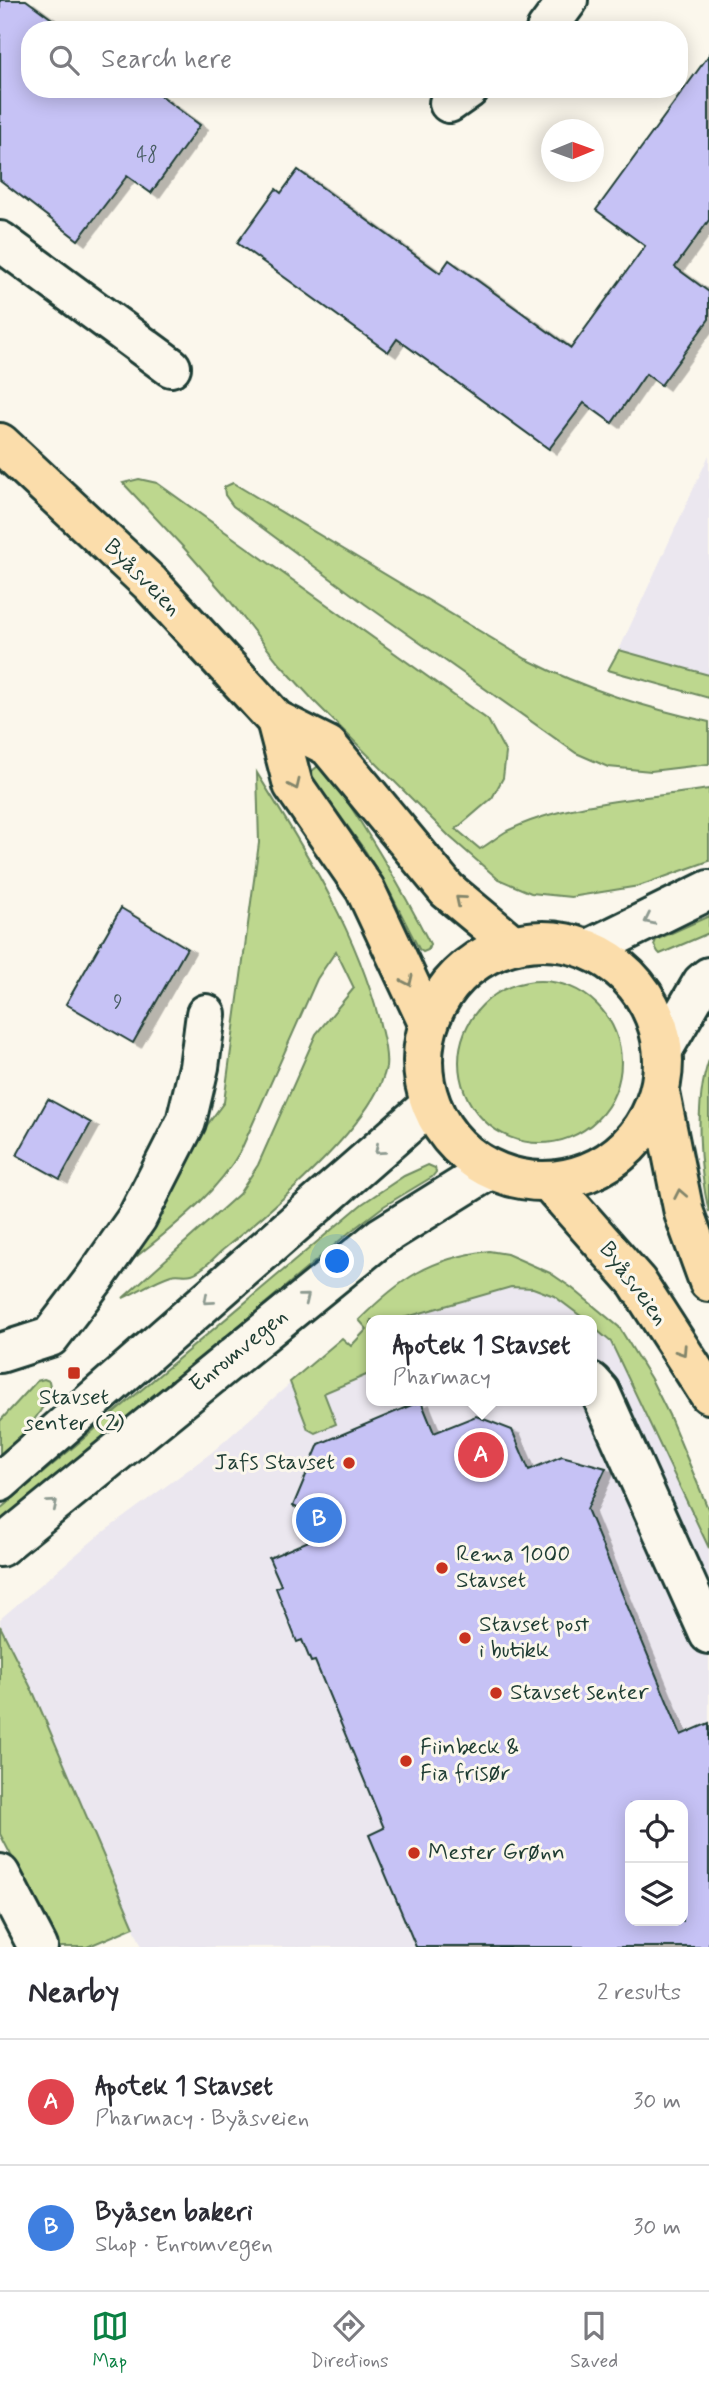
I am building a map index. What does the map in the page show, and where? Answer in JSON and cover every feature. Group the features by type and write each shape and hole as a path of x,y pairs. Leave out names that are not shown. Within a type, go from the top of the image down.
{"main road":[{"name":"Byåsveien","path":"0,443 150,583 276,720 328,746 447,890 512,944"},
{"name":"Byåsveien","path":"276,720 293,785 365,889 428,1023"},
{"path":"660,1093 640,1133 607,1163 580,1176 549,1182 519,1180 489,1170 454,1143 430,1105 422,1064 428,1023 445,985 476,960 512,944 551,940 589,949 623,970 650,1005 663,1048 660,1093 684,1213 709,1282"},
{"name":"Byåsveien","path":"549,1182 638,1282 709,1394"}],"street":[{"path":"553,21 568,0"},
{"path":"0,241 171,367"},
{"path":"589,949 709,890"},
{"path":"663,1048 702,983 709,977"},
{"path":"0,1353 50,1337 137,1218 186,1122 199,1067 206,1014"},
{"path":"0,1482 430,1105"},
{"name":"Enromvegen","path":"0,1547 381,1237 489,1170"},
{"path":"597,1389 709,1634"},
{"path":"0,1874 38,1947"}],"shaded area":[{"path":"709,455 709,675 619,650"},
{"path":"511,1287 533,1288 554,1296 579,1315 413,1315"},
{"path":"597,1330 611,1342 709,1548 709,1947 142,1947 34,1694 0,1626 0,1619 98,1536 211,1453 342,1338 351,1346 366,1332 366,1406 597,1406"}],"green space":[{"path":"139,479 157,483 488,720 506,753 503,778 492,798 456,829 480,849 507,831 555,813 606,802 709,789 709,861 639,886 571,897 531,893 498,879 450,837 279,663 226,596 123,483"},
{"path":"233,483 526,659 571,680 616,696 709,722 709,764 651,771 608,767 576,753 365,604 233,506 225,495 224,487"},
{"path":"619,650 709,675 709,698 608,670"},
{"path":"317,767 325,767 380,854 430,944 428,950 423,952 419,949 366,852 313,778 312,771"},
{"path":"257,773 294,832 343,923 369,987 379,1020 386,1067 378,1089 342,1139 267,1212 196,1272 189,1275 171,1275 123,1298 239,1194 258,1165 316,1034 354,988 336,951 317,979 241,1150 230,1167 204,1199 125,1266 177,1166 224,1102 259,843"},
{"path":"709,916 709,933 660,954 658,952 654,945 656,940"},
{"path":"540,981 571,987 597,1005 615,1031 621,1062 615,1093 597,1119 571,1137 540,1143 509,1137 483,1119 465,1093 459,1062 465,1031 483,1005 509,987"},
{"path":"709,1060 709,1212 703,1176 700,1115 701,1095"},
{"path":"428,1165 435,1168 436,1172 432,1177 384,1206 351,1231 0,1528 0,1509 362,1204 404,1176"},
{"path":"489,1251 507,1254 550,1273 619,1327 651,1379 669,1415 709,1511 709,1548 611,1342 597,1330 597,1315 579,1315 554,1296 533,1288 511,1287 413,1315 366,1315 366,1328 359,1320 388,1293 417,1273 468,1254"},
{"path":"366,1330 366,1375 324,1393 336,1424 315,1433 308,1429 290,1382 342,1338 351,1346"},
{"path":"37,1381 49,1381 46,1400 32,1422 0,1460 0,1421"},
{"path":"0,1626 34,1694 134,1927 87,1947 59,1947 0,1834"}],"building":[{"path":"0,0 26,0 55,21 21,21 21,98 163,98 200,125 151,193 127,176 78,240 0,180"},
{"path":"709,55 709,220 675,267 709,292 709,319 661,385 646,374 612,423 584,403 549,449 397,339 388,352 237,243 276,189 281,193 298,170 440,273 449,260 571,348 645,246 596,210 678,98 688,98 688,84"},
{"path":"121,908 187,948 133,1043 66,1004"},
{"path":"48,1099 91,1123 60,1179 17,1155"},
{"name":"Stavset senter","path":"409,1406 423,1406 434,1433 476,1416 512,1430 529,1470 562,1456 606,1468 587,1509 681,1735 709,1723 709,1947 416,1947 369,1835 384,1828 315,1661 311,1662 302,1640 297,1642 276,1588 281,1585 269,1558 339,1528 293,1506 319,1444"}],"place":[{"name":"Stavset senter (2)","path":"74,1373"},
{"name":"Apotek 1 Stavset","path":"481,1455"},
{"name":"Jafs Stavset","path":"349,1463"},
{"name":"Byåsen bakeri","path":"319,1520"},
{"name":"Rema 1000 Stavset","path":"442,1568"},
{"name":"Stavset post i butikk","path":"465,1638"},
{"name":"Stavset senter","path":"496,1693"},
{"name":"Fiinbeck & Fia frisør","path":"406,1761"},
{"name":"Mester Grønn","path":"414,1853"}]}
